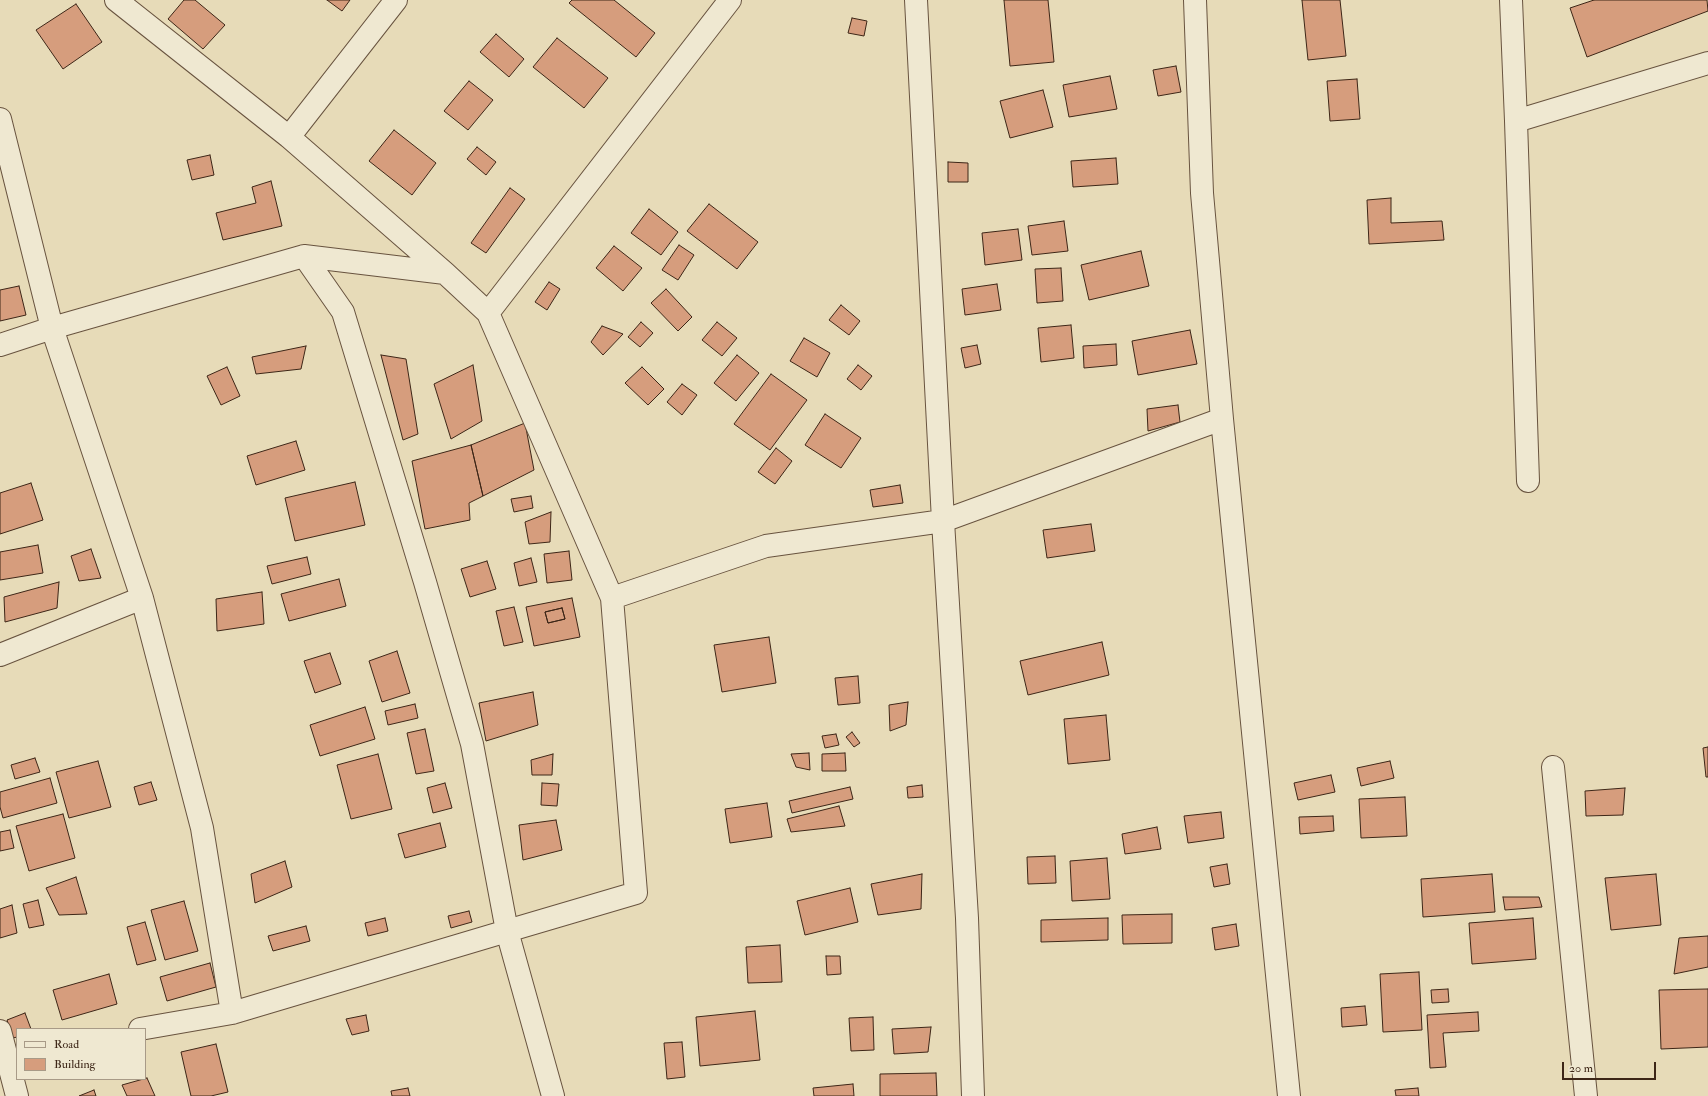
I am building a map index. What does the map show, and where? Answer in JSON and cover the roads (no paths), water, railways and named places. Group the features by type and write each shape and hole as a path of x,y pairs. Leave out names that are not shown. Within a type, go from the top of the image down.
{"street":[{"path":"116,0 289,137 488,313 612,598 636,893 232,1013 146,1028"},
{"path":"289,137 396,0"},
{"path":"488,313 730,0"},
{"path":"916,0 943,521 967,910 973,1096"},
{"path":"1195,0 1202,193 1222,419 1289,1096"},
{"path":"1511,0 1528,481"},
{"path":"1516,121 1708,63"},
{"path":"0,119 52,328 142,598 202,828 232,1013"},
{"path":"0,344 304,256 445,274"},
{"path":"304,256 343,312 425,582 472,744 507,931 553,1096"},
{"path":"612,598 766,546 943,521 1222,419"},
{"path":"0,655 142,598"},
{"path":"1553,766 1586,1096"},
{"path":"0,1031 8,1053 17,1096"}]}
